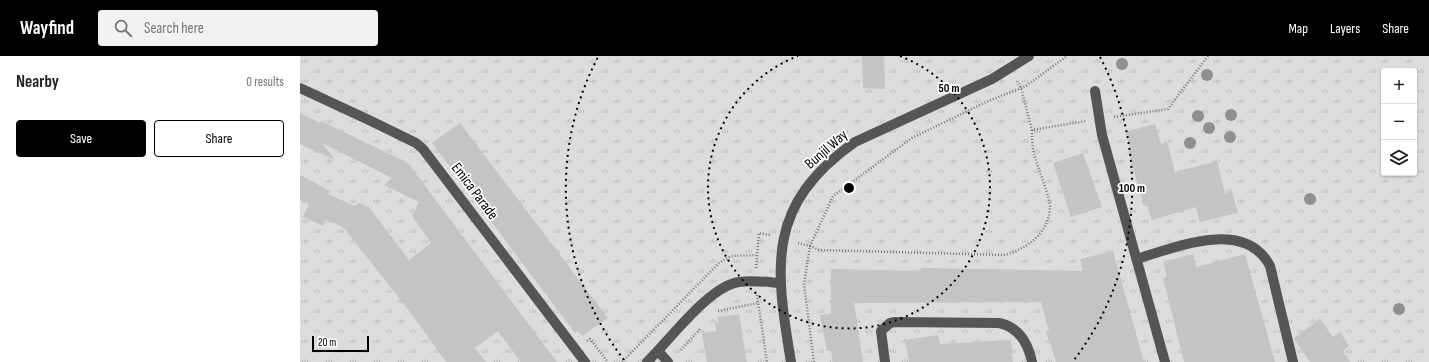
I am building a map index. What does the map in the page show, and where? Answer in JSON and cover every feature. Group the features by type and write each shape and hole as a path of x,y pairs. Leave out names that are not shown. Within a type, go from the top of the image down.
{"street":[{"name":"Bunjil Way","path":"790,362 780,283 780,261 782,246 793,208 812,180 830,161 850,145 865,136 992,79 1029,56"},
{"name":"Emica Parade","path":"300,88 403,137 423,149 584,362"},
{"path":"1095,91 1102,134 1165,362"},
{"path":"1136,259 1195,242 1239,241 1253,246 1263,254 1270,266 1293,362"},
{"path":"647,362 706,300 727,286 739,282 780,283"},
{"path":"885,362 881,331 885,326 895,322 1007,324 1015,329 1026,342 1032,362"},
{"path":"658,352 668,362"}],"path":[{"path":"814,362 804,284 806,262 810,246 833,196 912,138 986,102 1021,88 1067,56"},
{"path":"1107,118 1168,109 1208,56"},
{"path":"803,244 819,250 1004,255 1020,250 1033,242 1042,231 1050,207 1034,154 1032,130 1021,88 1016,79"},
{"path":"1032,130 1089,121"},
{"path":"756,262 759,232 768,234"},
{"path":"757,297 767,362"},
{"path":"716,312 758,303"},
{"path":"681,350 701,327"},
{"path":"582,345 590,339 608,362"}],"green space":[{"path":"300,56 1429,56 1429,362 300,362"}],"building":[{"path":"862,56 884,56 885,89 863,88"},
{"path":"300,113 320,123 321,121 408,163 557,362 521,362 498,331 475,348 486,362 446,362 410,312 344,228 326,219 323,226 303,217 309,204 300,199 300,175 330,191 328,194 355,206 359,203 369,207 409,260 431,243 412,216 419,202 384,185 392,178 322,143 335,160 300,144"},
{"path":"460,123 608,318 582,336 578,330 575,333 432,143"},
{"path":"1155,124 1161,144 1167,142 1175,172 1217,161 1225,194 1232,192 1238,213 1200,222 1196,207 1152,220 1147,206 1144,206 1128,151 1131,150 1125,132"},
{"path":"1083,153 1102,207 1071,217 1053,163"},
{"path":"1113,251 1144,362 1056,362 1046,331 1049,331 1041,302 854,303 863,362 833,362 831,351 827,351 820,315 831,314 831,269 921,271 921,268 1083,271 1080,259"},
{"path":"1193,254 1196,267 1245,254 1275,362 1184,362 1163,278 1167,277 1163,262"},
{"path":"739,314 747,362 707,362 702,333 716,331 715,323 718,322 718,317"},
{"path":"1320,319 1333,337 1340,332 1349,346 1343,351 1350,362 1310,362 1294,338"},
{"path":"938,335 940,344 1011,340 1013,362 909,362 905,340"}]}
